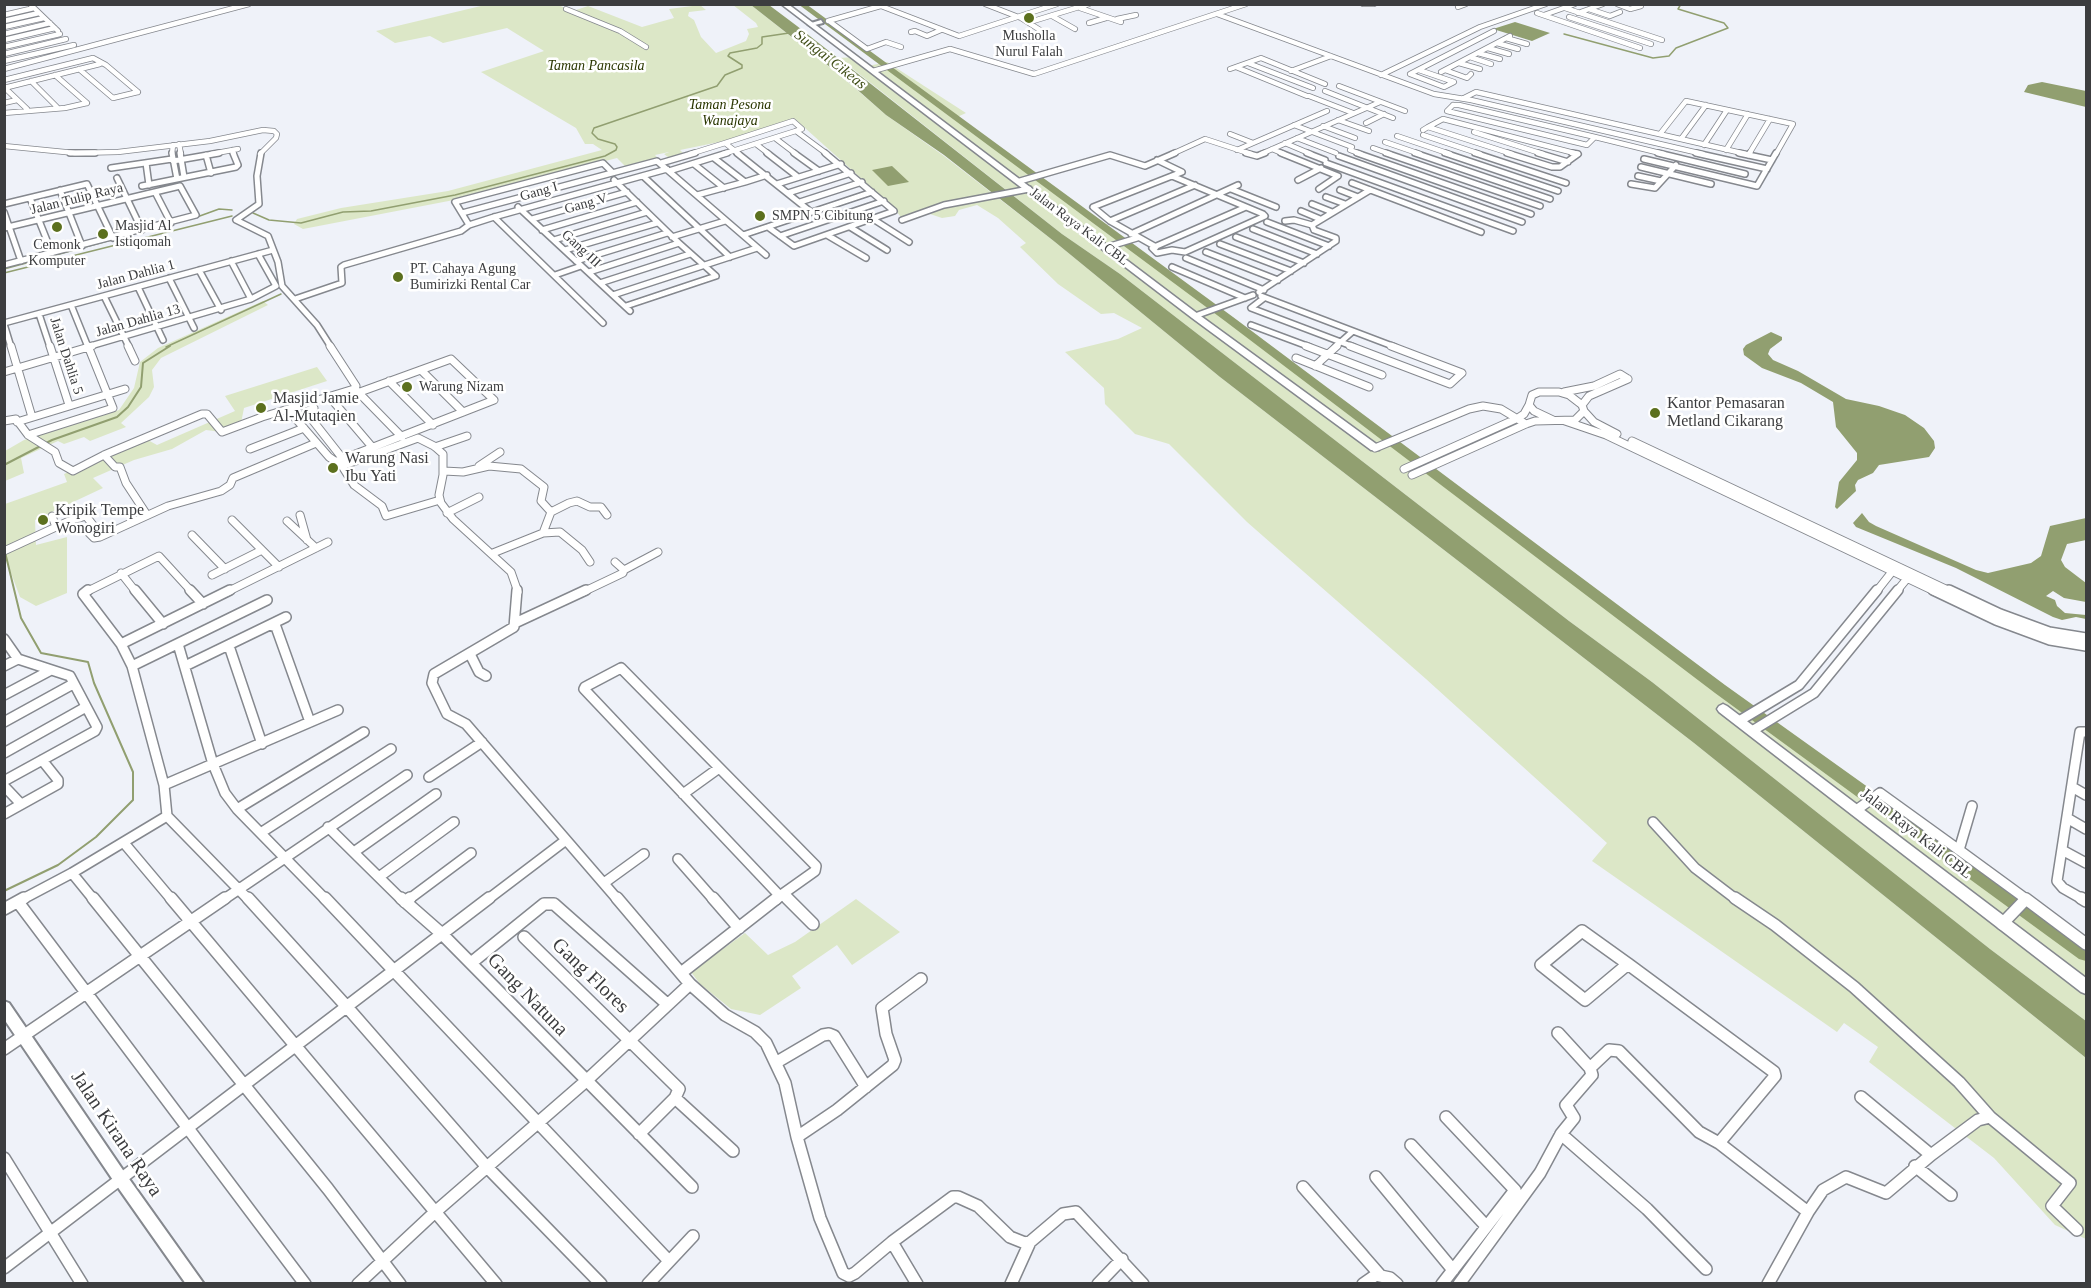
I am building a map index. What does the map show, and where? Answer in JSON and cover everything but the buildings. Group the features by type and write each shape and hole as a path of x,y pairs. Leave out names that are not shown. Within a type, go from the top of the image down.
{"main road":[{"name":"Jalan Raya Kali CBL","path":"784,4 877,70 1195,316 1375,448"},
{"name":"Jalan Raya Kali CBL","path":"1723,709 1744,718 1861,806 2002,924 2086,987"}],"street":[{"path":"5,71 249,4"},
{"path":"985,4 1030,22 1048,35"},
{"path":"811,24 883,5 940,30 961,36 1021,18 1057,4"},
{"path":"1072,4 1107,18 1119,20 1136,15"},
{"path":"1030,22 1089,4"},
{"path":"877,70 950,48 1034,74 1246,4"},
{"path":"1363,4 1374,4"},
{"path":"1458,7 1466,4"},
{"path":"1381,75 1480,27 1546,4"},
{"path":"1617,4 1630,9 1641,6 1638,4"},
{"path":"1544,15 1574,5"},
{"path":"1558,20 1599,5 1621,13 1610,16 1589,9"},
{"path":"4,9 30,6 66,39 4,54"},
{"path":"4,15 30,6"},
{"path":"1565,8 1662,40"},
{"path":"566,9 620,31 646,47"},
{"path":"4,21 39,13"},
{"path":"1537,13 1639,48 1668,38"},
{"path":"1217,14 1434,94 1464,98 1767,169"},
{"path":"1052,16 1075,29"},
{"path":"1569,16 1651,44"},
{"path":"4,27 44,18"},
{"path":"1089,23 1107,18"},
{"path":"829,21 867,49 886,42 901,47"},
{"path":"4,34 50,23"},
{"path":"1609,30 1620,26"},
{"path":"4,40 55,28"},
{"path":"911,32 915,31 927,36 940,30"},
{"path":"1419,69 1454,82 1444,87 1410,74 1419,69 1453,52 1460,49 1494,31"},
{"path":"1615,39 1637,32"},
{"path":"4,47 60,34"},
{"path":"1445,70 1508,37 1527,44"},
{"path":"1497,43 1518,49"},
{"path":"4,62 74,45"},
{"path":"1437,47 1453,52"},
{"path":"1488,48 1509,54"},
{"path":"1460,49 1500,59"},
{"path":"5,71 86,52"},
{"path":"1268,80 1331,56"},
{"path":"1445,56 1480,69"},
{"path":"1470,57 1491,64"},
{"path":"4,80 92,58 100,64"},
{"path":"1230,69 1261,58 1325,84 1301,93"},
{"path":"1248,63 1313,88"},
{"path":"5,88 78,69 100,64 106,65 138,92 113,98 78,69"},
{"path":"1236,67 1353,113"},
{"path":"5,71 19,84"},
{"path":"31,81 57,107 62,109 87,104 55,75"},
{"path":"1339,86 1405,111"},
{"path":"5,88 32,111 57,107"},
{"path":"1325,91 1393,118"},
{"path":"1464,98 1476,92 1772,160"},
{"path":"4,95 11,93"},
{"path":"4,103 17,100"},
{"path":"1644,159 1757,186 1793,124 1686,101 1648,141"},
{"path":"1020,181 1110,155 1142,166 1205,139 1254,156 1380,102"},
{"path":"1595,137 1587,145 1447,111 1453,105 1459,105 1595,137 1745,174"},
{"path":"1670,146 1706,105"},
{"path":"4,112 26,108"},
{"path":"1704,145 1727,110"},
{"path":"1237,150 1327,111"},
{"path":"1561,120 1568,113"},
{"path":"1366,123 1384,114"},
{"path":"1726,150 1748,114"},
{"path":"1494,149 1513,137 1538,115"},
{"path":"1748,155 1770,119"},
{"path":"1338,120 1369,131"},
{"path":"1446,120 1549,145 1577,155 1560,167 1552,167 1425,131 1439,121 1446,120"},
{"path":"462,213 651,161 661,163 793,121 802,129 796,131"},
{"path":"1439,121 1568,162"},
{"path":"1294,125 1421,175 1531,214"},
{"path":"1323,126 1355,138"},
{"path":"4,146 75,153 126,151 177,148 263,130 274,131 277,134 276,138 262,150 260,155 257,176 259,202 255,208 238,217 238,221 266,234 273,250 282,286 324,335 356,383 356,391 402,437"},
{"path":"796,131 841,164 884,201 904,224 888,229"},
{"name":"Gang I","path":"295,299 341,283 343,281 341,267 344,265 461,231 469,225 494,217 694,164 796,131"},
{"path":"1425,131 1528,171 1566,183"},
{"path":"1230,134 1253,143"},
{"path":"1396,136 1558,191"},
{"path":"119,156 239,138"},
{"path":"775,138 819,171"},
{"path":"1298,138 1409,182 1522,222"},
{"path":"1384,142 1550,199"},
{"path":"725,143 811,212"},
{"path":"1285,143 1397,189 1513,231"},
{"path":"756,144 798,177"},
{"path":"177,148 173,160 177,179"},
{"path":"177,148 184,177"},
{"path":"1373,148 1540,206"},
{"path":"1385,196 1468,148"},
{"path":"111,168 181,160 235,149 238,166 142,186"},
{"path":"1272,149 1338,176 1319,189"},
{"path":"1631,184 1653,188 1687,150"},
{"path":"206,155 211,173"},
{"path":"714,158 745,182"},
{"path":"1156,247 1132,237 1094,209 1094,206 1182,172 1157,160"},
{"path":"146,163 149,185"},
{"path":"469,225 455,202 603,163 617,183 702,266"},
{"path":"661,163 766,255"},
{"path":"694,164 724,188"},
{"path":"777,184 841,164"},
{"path":"1641,167 1664,177"},
{"path":"1298,180 1321,168"},
{"path":"1451,220 1528,171"},
{"path":"788,193 851,173"},
{"path":"697,195 767,175"},
{"path":"643,176 730,257"},
{"path":"1172,176 1246,207 1266,216 1185,252 1172,250 1160,254 1152,249 1246,207"},
{"path":"1638,176 1664,177 1708,187 1716,176"},
{"path":"117,178 142,230"},
{"path":"800,202 861,182"},
{"path":"1352,183 1481,232"},
{"path":"4,204 88,185 113,238"},
{"path":"1107,247 1118,244 1238,185"},
{"name":"Jalan Tulip Raya","path":"7,228 180,186 196,215 171,222"},
{"path":"1110,221 1195,186"},
{"path":"902,220 944,205 1029,189"},
{"path":"1231,189 1276,207"},
{"path":"60,190 82,246"},
{"path":"1340,190 1358,197"},
{"path":"1312,225 1370,190"},
{"path":"4,265 171,222 155,192"},
{"path":"532,219 627,192"},
{"path":"743,235 872,192"},
{"path":"1326,197 1345,204"},
{"path":"30,198 52,253"},
{"name":"Gang III","path":"511,200 628,309 716,276 702,266"},
{"path":"780,236 884,201"},
{"name":"Gang V","path":"543,230 637,202"},
{"path":"1312,204 1332,212"},
{"path":"768,227 794,246 894,211"},
{"path":"1301,211 1320,219"},
{"path":"4,212 7,228 21,261"},
{"path":"554,240 647,212"},
{"path":"494,217 603,323"},
{"path":"873,219 909,242"},
{"path":"1186,258 1260,294 1352,332 1462,373 1450,384 1251,308 1260,294 1336,241 1336,238 1314,230 1312,225 1294,220 1285,221"},
{"path":"576,261 725,221"},
{"path":"1267,222 1329,246"},
{"path":"565,250 657,223"},
{"path":"850,226 887,250"},
{"path":"1253,230 1317,254"},
{"path":"827,235 866,258"},
{"path":"1236,237 1304,262"},
{"path":"589,272 679,243"},
{"path":"1220,244 1291,271"},
{"path":"613,294 757,248"},
{"name":"Jalan Dahlia 1","path":"4,324 273,250"},
{"path":"1206,252 1278,280"},
{"name":"Jalan Dahlia 13","path":"4,372 221,310 251,299 276,286 258,254"},
{"path":"600,282 690,254"},
{"path":"231,261 251,299"},
{"path":"555,275 581,267"},
{"path":"1172,267 1245,298"},
{"path":"199,270 221,310"},
{"path":"169,278 194,328"},
{"path":"138,287 163,340"},
{"path":"1195,316 1260,294"},
{"path":"104,296 135,361"},
{"path":"28,435 113,408 71,305"},
{"name":"Jalan Dahlia 5","path":"39,314 69,405"},
{"path":"4,324 32,417"},
{"path":"1251,325 1382,375"},
{"path":"1315,366 1352,332"},
{"path":"1296,358 1369,387"},
{"path":"16,420 28,435 42,442 54,452 59,463 73,471 201,414 207,414 221,432 262,417 389,381 452,359 494,400 373,448 337,459"},
{"path":"421,370 463,412"},
{"path":"1404,469 1518,418 1524,414 1532,395 1539,392 1559,392 1594,386 1620,374 1628,379 1589,396 1581,416 1565,421"},
{"path":"389,381 433,425"},
{"path":"4,421 32,417 124,389"},
{"path":"356,391 307,410 354,485 374,498 382,506 386,516 440,500"},
{"path":"1559,392 1577,400 1594,422 1611,431 1895,568"},
{"path":"333,401 373,448"},
{"path":"1529,405 1542,416 1553,420"},
{"path":"1375,448 1469,409 1483,406 1501,409 1526,424"},
{"path":"289,411 316,443 337,459"},
{"path":"1412,475 1526,424 1553,420 1565,421 1606,435 1910,575 2023,631 2050,640 2086,646"},
{"path":"250,449 304,428"},
{"path":"435,447 467,436"},
{"path":"337,459 418,438 443,454 444,471 440,500 447,513 511,572 517,585 515,623"},
{"path":"4,550 86,516 93,525 89,533 96,538 184,501 221,491 239,475 316,443"},
{"path":"477,468 500,452"},
{"path":"105,455 115,467 120,467 126,483 147,515"},
{"path":"444,471 464,472 477,468 503,466 527,472 544,487 542,501 551,512"},
{"path":"447,513 479,497"},
{"path":"543,534 551,512 577,501 590,507 603,508 608,515"},
{"path":"300,515 307,540"},
{"path":"52,516 56,527"},
{"path":"232,520 279,567"},
{"path":"287,521 316,548"},
{"path":"493,553 543,534 560,532 582,550 590,562"},
{"path":"192,535 225,569"},
{"path":"121,644 328,542"},
{"path":"212,575 262,550"},
{"path":"658,552 593,588 515,623 507,633 435,673 432,683 447,714 465,724 482,742 690,984 725,1015 760,1036 777,1062 785,1083 796,1137 820,1218 835,1257 848,1280 892,1242 954,1197 966,1199 978,1206 1015,1241 1030,1242"},
{"path":"203,604 159,556 83,594 121,644 132,666 164,785 167,816 239,889 347,1007 486,1166 602,1284"},
{"path":"615,562 624,570"},
{"path":"1744,718 1799,685 1895,568"},
{"path":"121,573 163,624"},
{"path":"1910,575 2025,624 2049,632 2086,638"},
{"path":"1757,728 1814,693 1910,575"},
{"path":"132,666 267,600"},
{"path":"185,666 286,617"},
{"path":"270,625 276,627 310,722"},
{"path":"4,639 18,659 70,676 97,727 95,731 4,781"},
{"path":"178,644 213,764 225,793 237,809 262,832 283,857 669,1261"},
{"path":"229,646 262,744"},
{"path":"1825,653 1840,661"},
{"path":"470,654 479,672 486,676"},
{"path":"4,666 18,659"},
{"path":"681,973 780,896 815,871 816,866 621,668 584,689 780,896 813,924"},
{"path":"4,695 51,670"},
{"path":"4,722 73,684"},
{"path":"4,753 86,706"},
{"path":"164,785 338,710"},
{"path":"237,809 364,732"},
{"path":"2086,732 2080,732 2057,880 2063,888 2086,902"},
{"path":"429,777 482,742"},
{"path":"262,832 391,749"},
{"path":"2076,757 2086,763"},
{"path":"4,814 59,783 42,760"},
{"path":"683,794 719,768"},
{"path":"4,1049 283,857 407,775"},
{"path":"4,786 21,804"},
{"path":"2072,787 2086,795"},
{"path":"1861,806 1881,793 1959,850 2022,903 2086,944"},
{"path":"354,852 436,794"},
{"path":"1959,850 1972,806"},
{"path":"4,909 72,873 167,816"},
{"path":"2067,818 2086,828"},
{"path":"379,877 454,822"},
{"path":"1653,822 1695,868 1728,894 1775,925 1854,987 1959,1082 1990,1117 2070,1183 2052,1206 2077,1230"},
{"name":"Gang Natuna","path":"328,827 405,902 442,934 692,1187"},
{"path":"4,1268 122,1181 243,1085 566,840"},
{"path":"124,843 496,1284"},
{"path":"2062,850 2086,863"},
{"path":"405,902 471,853"},
{"path":"604,883 644,854"},
{"path":"678,859 739,928"},
{"path":"72,873 328,1189 400,1284"},
{"path":"18,902 305,1284"},
{"path":"2002,924 2022,903"},
{"path":"471,963 544,904 554,904 667,1004"},
{"path":"1628,964 1585,1000 1541,965 1583,931 1628,964 1774,1072 1775,1076 1719,1143"},
{"name":"Gang Flores","path":"524,938 679,1089 675,1098"},
{"path":"796,1137 837,1110 895,1062 884,1026 882,1008 921,979"},
{"path":"358,1284 486,1166 586,1081 690,984"},
{"name":"Jalan Kirana Raya","path":"4,1007 122,1181 196,1284"},
{"path":"1459,1284 1540,1173 1561,1134 1574,1118 1566,1105 1592,1075 1590,1068 1558,1033"},
{"path":"777,1062 823,1035 829,1034 834,1036 866,1087"},
{"path":"1590,1068 1609,1050 1619,1051 1684,1120 1719,1143 1808,1212"},
{"path":"1861,1097 1931,1155"},
{"path":"639,1134 675,1098 733,1152"},
{"path":"1442,1284 1515,1190 1446,1117"},
{"path":"1768,1284 1808,1212 1823,1190 1842,1177 1852,1178 1886,1193 1915,1166 1978,1120 1990,1117"},
{"path":"1561,1134 1647,1209 1707,1269"},
{"path":"1412,1144 1486,1226"},
{"path":"4,1158 82,1284"},
{"path":"1915,1166 1951,1195"},
{"path":"1376,1177 1453,1270"},
{"path":"1303,1187 1380,1275 1397,1284"},
{"path":"1011,1284 1030,1242 1063,1214 1076,1212 1143,1284"},
{"path":"648,1284 693,1236"},
{"path":"892,1242 917,1284"},
{"path":"1098,1284 1122,1259"},
{"path":"1363,1284 1372,1276 1380,1275"}],"green space":[{"path":"485,5 558,5 573,11 588,6 642,27 674,18 669,9 700,5 706,10 689,12 688,16 694,20 701,37 716,53 746,41 749,34 747,29 758,27 733,5 751,5 886,115 944,156 1055,242 1220,377 1694,743 2086,1058 2086,1239 2055,1225 1994,1158 1869,1062 1878,1047 1844,1023 1837,1032 1592,861 1607,843 1426,679 1247,522 1169,444 1135,434 1105,404 1104,388 1065,352 1118,339 1142,328 1114,313 1101,314 1058,284 1020,247 1026,243 998,218 977,205 959,210 955,216 942,218 927,213 903,220 894,208 795,119 729,140 680,150 684,154 669,158 664,154 669,152 655,155 658,158 626,167 617,158 459,199 303,229 294,224 297,219 341,208 448,191 602,150 593,144 585,144 576,128 481,72 544,51 507,28 443,43 430,36 395,43 376,31"},
{"path":"854,57 868,66 887,62 966,113 955,118 2086,959 2086,1021 1990,949 1652,682 1569,621 1120,274 1062,234 839,58"},
{"path":"263,301 268,305 161,358 152,370 154,387 149,397 121,423 126,427 90,441 84,437 64,444 58,441 21,458 24,473 5,481 5,451 24,440 119,410 134,388 140,362 158,348"},
{"path":"317,367 327,381 244,408 241,423 221,432 206,430 172,449 134,460 93,478 103,488 35,520 36,545 67,537 67,593 36,606 20,597 5,557 5,504 67,482 64,474 146,439 157,445 235,411 225,396"},
{"path":"856,899 900,932 852,965 837,945 792,976 801,988 760,1015 731,1009 700,984 691,972 745,933 768,955 795,942"}],"water":[{"name":"Sungai Cikeas","path":"751,5 769,5 797,26 1062,234 1120,274 1569,621 1652,682 1990,949 2086,1021 2086,1058 1694,743 1220,377 1055,242 944,155 886,115 844,78"},
{"path":"1515,22 1550,33 1532,41 1493,29"},
{"path":"2042,82 2086,91 2086,107 2024,92 2028,85"},
{"path":"892,166 909,182 888,186 872,170"},
{"path":"1771,332 1782,337 1782,340 1770,349 1768,354 1773,360 1798,371 1846,399 1879,406 1905,415 1924,428 1934,441 1935,448 1929,457 1879,465 1873,473 1858,480 1855,485 1856,491 1837,509 1835,507 1839,482 1857,460 1857,453 1836,427 1833,402 1801,383 1762,368 1744,355 1743,349 1746,345"},
{"path":"1862,513 1869,522 1876,526 1976,570 1988,573 2031,563 2041,556 2050,526 2086,518 2086,540 2067,544 2061,560 2065,567 2086,583 2086,602 2064,598 2053,591 2046,596 2055,600 2057,606 2065,613 2086,615 2086,619 2076,617 2062,620 2053,617 1956,568 1856,527 1853,523"}],"waterway":[{"path":"801,4 1229,319 1720,689 2086,953"},
{"path":"1564,34 1653,58 1669,56 1676,48 1728,28 1724,23 1678,9 1681,4"},
{"name":"Sungai Cikeas","path":"253,213 269,220 301,223 343,212 371,211 455,195 605,156 617,147 615,144 598,139 592,133 594,128 717,86 725,75 742,68 742,65 728,56 730,53 757,48 762,44 762,37 789,33"},
{"path":"197,217 219,209 232,210"},
{"path":"4,273 232,216"},
{"path":"4,269 189,219"},
{"path":"166,347 281,294"},
{"path":"4,465 52,440 117,417 128,407 141,387 143,363 170,346"},
{"path":"4,891 58,865 96,837 133,800 133,772 94,683 88,662 41,653 21,618 5,552"}],"place":[{"name":"Musholla Nurul Falah","path":"1029,18"},
{"name":"SMPN 5 Cibitung","path":"760,216"},
{"name":"Cemonk Komputer","path":"57,227"},
{"name":"Masjid Al Istiqomah","path":"103,234"},
{"name":"PT. Cahaya Agung Bumirizki Rental Car","path":"398,277"},
{"name":"Warung Nizam","path":"407,387"},
{"name":"Masjid Jamie Al-Mutaqien","path":"261,408"},
{"name":"Kantor Pemasaran Metland Cikarang","path":"1655,413"},
{"name":"Warung Nasi Ibu Yati","path":"333,468"},
{"name":"Kripik Tempe Wonogiri","path":"43,520"}],"park label":[{"name":"Taman Pancasila","path":"596,66"},
{"name":"Taman Pesona Wanajaya","path":"730,114"}]}
